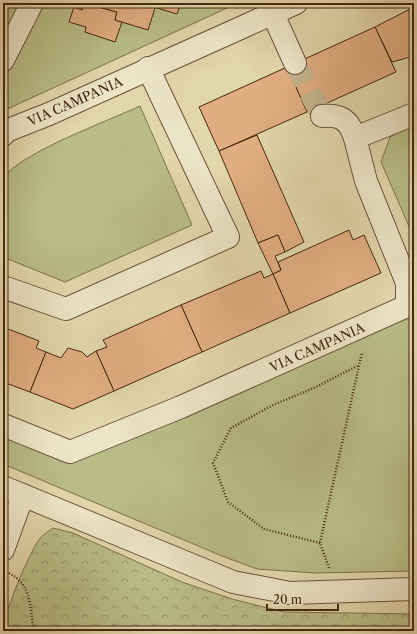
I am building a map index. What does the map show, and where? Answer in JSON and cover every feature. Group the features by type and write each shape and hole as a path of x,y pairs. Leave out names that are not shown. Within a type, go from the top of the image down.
{"street":[{"name":"VIA CAMPANIA","path":"4,129 50,114 148,68 296,3"},
{"path":"3,60 31,5"},
{"path":"273,14 295,63"},
{"path":"3,287 66,310 228,237 148,68"},
{"path":"322,116 334,114 350,124 355,138 414,114"},
{"name":"VIA CAMPANIA","path":"3,425 70,452 181,407 407,306 407,283 366,181 355,138"},
{"path":"3,487 233,582 290,593 339,593 414,589"},
{"path":"3,550 23,495"}],"path":[{"path":"339,593 320,543 368,324"},
{"path":"320,543 264,529 228,502 213,463 231,428 273,405 314,388 359,365"},
{"path":"3,570 20,579 29,599 33,626 38,631"}],"green space":[{"path":"3,3 238,3 3,111"},
{"path":"140,106 192,225 65,282 3,257 3,178 13,168 46,148"},
{"path":"409,126 414,126 414,238 381,162 390,137"},
{"path":"414,315 414,571 315,573 257,569 222,556 3,464 3,436 72,463"},
{"path":"53,528 73,533 182,582 232,599 284,612 414,614 414,631 3,631 7,612 29,557 40,538"}],"building":[{"path":"84,3 117,12 115,20 122,22 115,42 85,32 86,27 69,22 74,7 82,10"},
{"path":"104,3 147,3 147,5 155,8 148,30 115,20 117,12 102,8"},
{"path":"147,3 181,3 177,14 147,5"},
{"path":"414,7 414,56 392,62 375,27"},
{"path":"375,27 396,72 307,112 287,67"},
{"path":"287,67 307,112 219,151 199,107"},
{"path":"257,135 304,242 285,252 278,235 258,243 219,151"},
{"path":"349,230 353,240 364,235 381,273 290,313 273,274 281,270 278,262"},
{"path":"278,235 285,252 275,256 281,270 273,274 258,243"},
{"path":"261,271 264,278 273,274 290,313 202,352 181,305"},
{"path":"181,305 202,352 114,391 96,351 107,347 103,340"},
{"path":"3,327 39,341 36,348 46,352 30,392 3,382"},
{"path":"68,348 82,352 87,357 96,351 114,391 73,409 30,392 46,352 61,358"}],"tunnel":[{"path":"295,63 322,116"}]}
